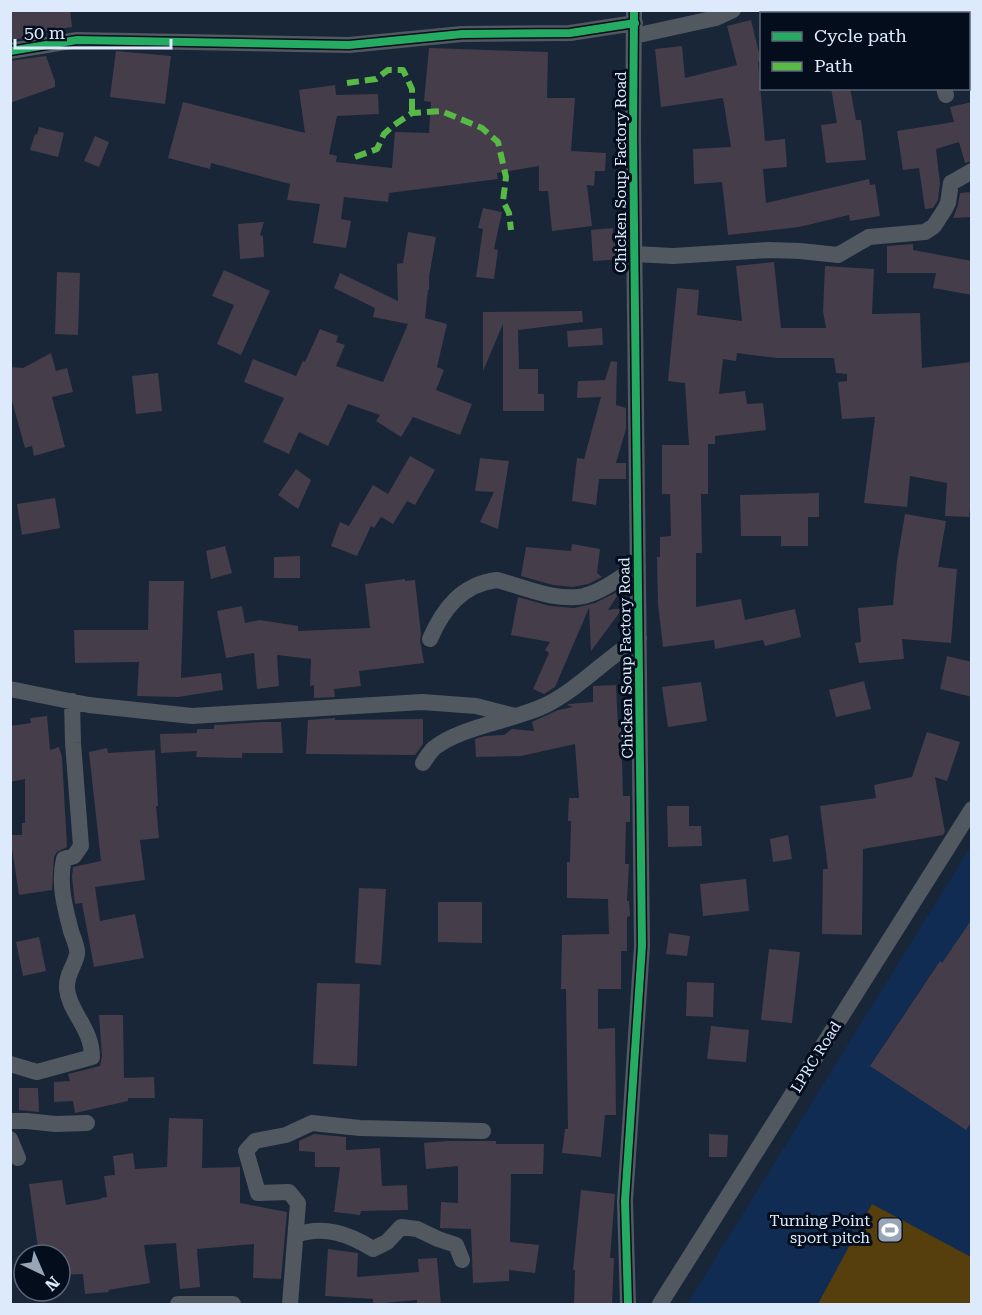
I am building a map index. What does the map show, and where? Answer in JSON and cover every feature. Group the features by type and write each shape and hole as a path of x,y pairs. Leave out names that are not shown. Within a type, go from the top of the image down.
{"street":[{"path":"10,51 77,40 349,45 462,34 570,33 634,23 716,18 733,10"},
{"name":"Chicken Soup Factory Road","path":"628,1305 626,1201 642,946 634,254 634,23"},
{"path":"634,254 673,256 768,250 838,255 869,237 925,232 934,225 945,209 951,183 972,171"},
{"path":"430,639 446,610 458,596 479,584 496,580 549,594 566,597 585,596 638,566"},
{"path":"423,763 434,749 446,741 545,705 570,690 619,650 639,638"},
{"path":"12,687 89,705 192,716 422,702 476,706 515,716"},
{"path":"10,1064 37,1072 92,1057 92,1047 86,1028 73,1008 67,990 69,971 78,953 64,900 60,872 64,859 74,856 81,846 72,702"},
{"name":"LPRC Road","path":"660,1305 972,809"},
{"path":"10,1121 55,1124 87,1123"},
{"path":"290,1305 298,1203 289,1192 258,1193 246,1151 255,1141 286,1135 312,1123 360,1128 483,1131"},
{"path":"10,1139 18,1158"},
{"path":"296,1235 312,1230 332,1232 357,1239 373,1250 387,1242 401,1227 417,1229 456,1245 462,1260"},
{"path":"178,1305 233,1305"}],"shaded area":[{"path":"971,846 971,1304 687,1304"},
{"name":"Turning Point sport pitch","path":"872,1204 971,1257 971,1304 818,1304"}],"building":[{"path":"10,10 70,10 72,27 38,32 39,36 10,40"},
{"path":"751,20 760,57 758,62 765,141 785,139 787,167 763,169 766,203 869,179 870,185 875,184 880,216 850,221 849,215 799,227 728,235 722,182 694,184 693,149 731,147 723,98 661,107 655,49 682,46 685,78 737,65 727,26"},
{"path":"429,48 548,52 547,98 575,98 571,151 606,153 605,171 595,171 594,186 587,185 592,226 552,231 548,191 539,191 539,166 497,173 498,179 389,193 388,202 344,197 341,219 351,221 346,248 313,243 320,204 287,200 290,184 211,163 210,169 168,158 183,102 305,133 299,90 335,85 336,95 378,94 379,114 337,116 329,154 337,156 336,162 392,168 395,132 429,133 431,102 424,101"},
{"path":"116,51 171,56 165,104 110,97"},
{"path":"46,56 55,87 10,103 10,61"},
{"path":"831,90 850,90 856,120 861,120 866,160 826,163 821,125 837,123"},
{"path":"972,102 972,161 965,163 959,142 936,149 940,183 938,200 933,208 925,209 919,168 903,170 897,131 954,122 950,107"},
{"path":"39,127 64,133 58,157 30,150"},
{"path":"95,136 109,142 99,167 84,161"},
{"path":"972,192 972,217 953,218 960,193"},
{"path":"483,208 502,212 494,249 498,250 494,279 476,277 483,229 478,228"},
{"path":"264,222 260,235 263,236 264,257 240,259 238,224"},
{"path":"613,228 613,243 624,243 624,259 593,261 591,230"},
{"path":"408,232 436,237 425,318 447,324 437,367 444,370 436,390 472,404 460,435 413,417 401,437 376,421 380,415 348,404 328,446 299,432 289,454 263,442 284,398 244,382 253,359 296,376 320,329 338,336 336,342 345,345 336,366 383,382 408,324 373,317 375,308 334,288 340,273 398,301 397,264 403,263"},
{"path":"913,244 913,250 972,261 972,295 933,288 936,273 887,273 887,246"},
{"path":"774,262 781,328 826,328 823,312 825,266 874,269 872,314 920,313 922,368 972,362 972,489 969,517 945,516 947,483 910,476 907,507 864,503 875,417 842,419 838,382 847,381 847,374 836,373 834,358 777,358 737,353 736,361 723,359 719,394 745,391 747,404 763,403 766,430 715,436 715,444 708,444 708,494 701,494 702,553 696,553 696,607 741,599 745,620 795,609 801,637 765,646 763,640 715,649 714,640 663,647 658,604 657,557 660,557 660,537 671,536 670,494 662,494 662,445 689,445 685,383 668,381 677,288 699,290 697,315 742,321 736,266"},
{"path":"224,270 270,291 241,355 217,344 234,305 212,296"},
{"path":"57,272 80,273 78,335 55,334"},
{"path":"582,311 583,322 518,330 519,369 538,369 538,394 544,394 544,411 503,411 503,324 483,371 483,312"},
{"path":"602,328 603,345 568,347 567,331"},
{"path":"51,353 56,371 67,368 73,392 52,397 65,447 34,456 32,446 25,448 10,394 10,367 23,368"},
{"path":"611,361 617,362 616,405 626,408 626,429 616,463 626,463 626,479 599,479 596,505 572,501 577,458 584,459 601,397 577,398 578,381 605,380"},
{"path":"158,373 162,411 136,414 132,376"},
{"path":"410,456 435,470 415,505 407,501 393,524 381,517 374,528 371,526 357,556 331,546 340,522 349,526 373,485 388,494"},
{"path":"480,458 509,461 498,529 480,522 494,492 475,491"},
{"path":"296,469 311,480 298,509 278,495"},
{"path":"819,493 819,517 808,517 808,546 781,546 781,536 741,536 740,495"},
{"path":"55,498 60,528 22,535 17,504"},
{"path":"905,514 946,521 938,567 957,569 951,643 902,639 904,659 859,663 855,643 861,642 858,608 893,605"},
{"path":"572,544 600,549 597,573 602,577 588,584 573,587 553,585 521,576 526,547 571,551"},
{"path":"225,546 232,573 211,579 206,551"},
{"path":"300,556 300,578 274,578 274,557"},
{"path":"405,579 405,581 415,580 424,663 359,671 361,686 334,689 335,697 314,698 314,685 310,686 311,659 277,655 279,686 257,689 254,653 226,658 217,611 242,606 245,623 260,620 298,626 298,631 370,628 365,584"},
{"path":"149,581 184,581 181,678 221,673 223,690 178,697 137,696 139,662 75,663 74,630 148,630"},
{"path":"621,590 608,610 623,608 591,651 589,608 555,687 544,694 533,689 549,653 545,650 550,642 511,635 518,597 550,606 574,608 595,603"},
{"path":"947,656 972,662 972,697 940,689"},
{"path":"864,681 871,709 836,717 829,690"},
{"path":"701,682 707,721 668,727 662,687"},
{"path":"616,685 618,726 621,726 623,796 630,796 630,822 626,822 625,864 629,864 627,901 629,901 630,916 627,917 627,951 621,951 621,989 598,989 598,1029 615,1028 616,1115 605,1115 601,1157 562,1153 565,1129 568,1129 566,989 561,989 562,935 609,934 608,899 567,898 567,862 570,862 571,821 568,821 569,798 579,798 575,744 521,756 476,757 475,739 504,735 512,729 534,731 532,722 558,710 573,707 567,705 569,704 593,702 593,686"},
{"path":"47,716 50,750 59,747 62,757 67,847 57,852 54,857 52,890 19,895 10,835 22,835 22,823 25,823 25,779 10,782 10,726 31,723 30,718"},
{"path":"335,718 335,720 423,719 423,744 415,755 306,754 308,720"},
{"path":"281,722 283,753 242,753 242,758 196,757 197,751 161,753 160,734 197,733 197,729 214,729 214,725"},
{"path":"927,732 960,742 947,781 935,777 945,832 943,835 863,849 862,935 822,934 823,869 828,869 820,806 876,798 874,785 912,777"},
{"path":"107,748 108,753 155,750 159,838 140,840 145,880 95,887 100,921 135,914 144,958 94,967 82,903 75,904 72,877 73,867 101,861 89,752"},
{"path":"667,806 689,806 689,826 701,826 702,846 668,847"},
{"path":"788,835 792,859 773,862 770,839"},
{"path":"746,879 749,911 703,916 700,884"},
{"path":"359,888 386,889 381,965 355,963"},
{"path":"438,902 482,902 482,943 438,942"},
{"path":"972,919 972,1121 966,1130 870,1066 940,961 942,963"},
{"path":"669,933 690,936 687,956 666,954"},
{"path":"39,937 46,971 23,976 16,942"},
{"path":"769,949 800,952 792,1023 761,1020"},
{"path":"687,982 714,983 713,1017 686,1016"},
{"path":"317,983 360,984 357,1066 313,1064"},
{"path":"99,1015 123,1015 124,1078 154,1077 155,1098 128,1098 128,1101 75,1113 73,1101 54,1102 54,1082 70,1081 68,1074 100,1066 102,1056"},
{"path":"711,1026 749,1030 746,1062 707,1059"},
{"path":"19,1088 38,1088 39,1112 19,1110"},
{"path":"169,1118 203,1119 202,1168 240,1167 240,1203 287,1212 281,1279 253,1278 254,1244 197,1249 200,1287 180,1289 176,1243 144,1245 150,1283 108,1290 109,1292 85,1294 83,1274 72,1274 72,1243 37,1243 29,1184 62,1180 66,1205 107,1197 104,1176 115,1175 113,1156 133,1153 135,1169 167,1167"},
{"path":"314,1134 346,1137 346,1150 380,1148 382,1186 407,1185 408,1210 361,1211 360,1215 334,1212 340,1167 315,1167 315,1152 299,1151 299,1141"},
{"path":"709,1134 728,1135 727,1157 709,1157"},
{"path":"447,1141 544,1144 543,1174 511,1174 510,1242 539,1245 535,1273 509,1270 509,1281 473,1283 471,1229 440,1228 441,1202 458,1203 458,1166 426,1169 424,1143"},
{"path":"581,1190 615,1194 610,1258 614,1258 612,1305 574,1305 575,1270 573,1270"},
{"path":"328,1249 358,1253 357,1277 419,1272 418,1259 437,1258 441,1305 417,1305 417,1300 373,1304 373,1299 325,1296"}],"marked path":[{"path":"347,83 376,79 388,70 403,70 412,89 412,113"},
{"path":"355,157 377,149 384,134 412,113 441,111 482,128 498,142 506,177 503,201 509,213 511,230"}],"cycle path":[{"path":"628,1304 625,1201 642,946 633,134 634,10"},
{"path":"10,51 77,40 349,45 462,34 570,33 635,23"}],"place":[{"name":"Turning Point sport pitch","path":"890,1230"}]}
